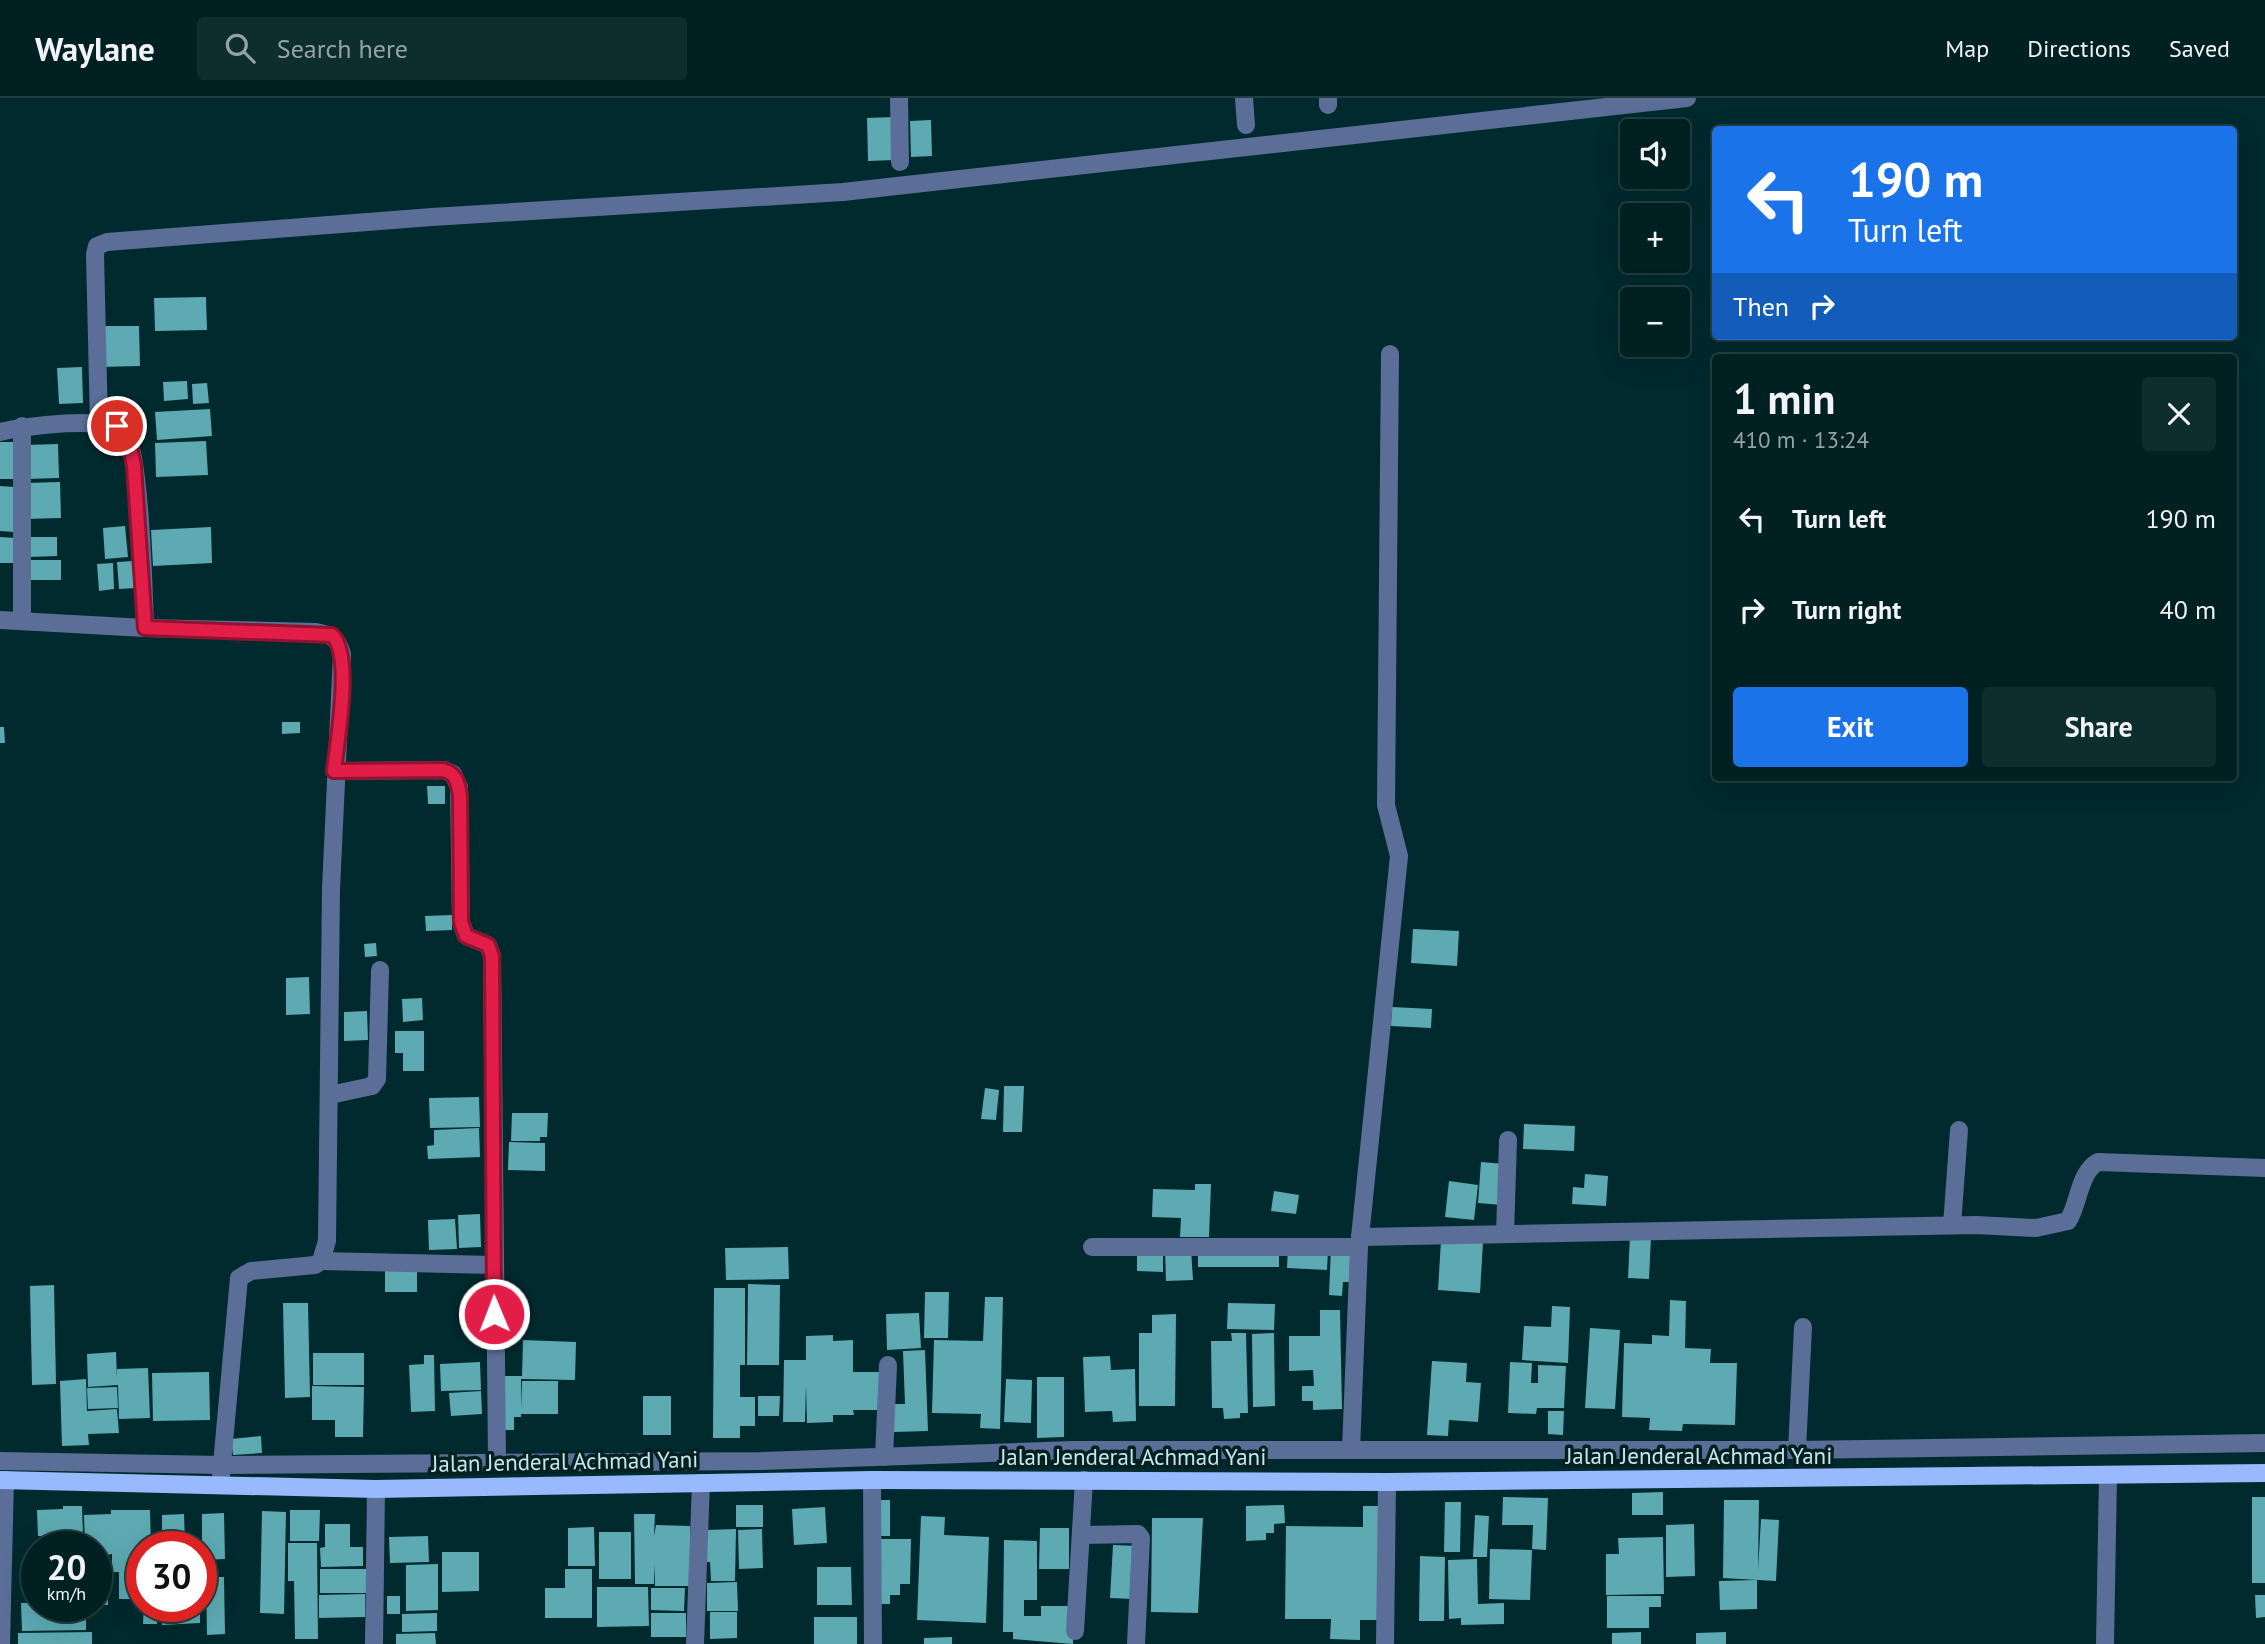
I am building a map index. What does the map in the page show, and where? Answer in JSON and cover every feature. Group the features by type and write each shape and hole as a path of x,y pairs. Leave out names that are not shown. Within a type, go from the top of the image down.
{"main road":[{"name":"Jalan Jenderal Achmad Yani","path":"2,1480 376,1489 872,1480 1387,1482 2265,1473"}],"street":[{"path":"899,98 900,162"},
{"path":"1244,98 1246,125"},
{"path":"99,425 95,254 97,246 107,242 432,217 843,192 1687,98"},
{"path":"1351,1450 1360,1242 1399,856 1386,805 1390,354"},
{"path":"0,432 22,426 99,425 117,426 128,436 134,466 145,628"},
{"path":"22,426 22,620"},
{"path":"0,620 332,635 338,641 342,654 342,680 334,771 329,1226 321,1261"},
{"path":"334,771 443,770 453,774 459,787 461,922 466,936 488,945 492,956 497,1461"},
{"path":"330,1095 372,1086 377,1079 380,970"},
{"path":"1952,1225 1959,1130"},
{"path":"1505,1234 1508,1140"},
{"path":"1092,1247 1360,1242 1505,1234 1952,1225 2036,1227 2068,1221 2076,1209 2088,1171 2098,1162 2265,1168"},
{"path":"220,1485 239,1278 251,1271 307,1267 321,1261 493,1265"},
{"path":"1797,1450 1803,1327"},
{"path":"884,1457 888,1366"},
{"path":"0,1461 221,1465 884,1457 1073,1450 1797,1450 2265,1444"},
{"path":"2105,1644 2108,1476"},
{"path":"1,1644 2,1480"},
{"path":"872,1480 873,1644"},
{"path":"1075,1631 1084,1480"},
{"path":"1385,1644 1387,1482"},
{"path":"695,1644 701,1483"},
{"path":"374,1644 376,1489"},
{"path":"1082,1535 1138,1534 1141,1538 1136,1644"}],"building":[{"path":"894,117 895,160 868,161 867,118"},
{"path":"931,120 932,156 911,157 910,121"},
{"path":"206,297 207,330 155,331 154,298"},
{"path":"99,326 139,326 140,366 100,367"},
{"path":"82,367 83,403 59,404 57,368"},
{"path":"187,381 188,399 164,401 163,382"},
{"path":"207,383 209,403 193,404 192,384"},
{"path":"210,409 212,436 157,440 155,412"},
{"path":"206,441 208,475 156,477 155,443"},
{"path":"0,442 13,442 14,479 0,479"},
{"path":"58,444 59,478 26,479 25,445"},
{"path":"60,482 61,518 25,519 24,483"},
{"path":"0,486 15,487 14,532 0,531"},
{"path":"125,526 128,557 105,559 103,528"},
{"path":"211,527 212,563 153,566 151,530"},
{"path":"0,537 15,538 14,563 0,563"},
{"path":"29,537 57,537 57,556 29,557"},
{"path":"30,560 61,560 61,580 30,580"},
{"path":"133,561 135,588 119,589 117,562"},
{"path":"113,563 114,589 99,591 97,564"},
{"path":"282,722 300,722 300,733 282,734"},
{"path":"0,727 4,727 5,743 0,743"},
{"path":"427,786 445,786 445,804 428,804"},
{"path":"452,915 452,930 426,931 425,916"},
{"path":"1413,929 1459,931 1457,966 1411,963"},
{"path":"376,943 377,956 365,957 364,944"},
{"path":"309,977 310,1014 286,1015 286,978"},
{"path":"422,998 423,1020 403,1022 402,999"},
{"path":"1392,1007 1432,1009 1431,1028 1391,1026"},
{"path":"367,1011 368,1040 344,1041 344,1012"},
{"path":"395,1031 424,1031 424,1071 403,1071 403,1053 395,1053"},
{"path":"1004,1086 1024,1086 1022,1132 1003,1132"},
{"path":"985,1088 999,1090 996,1120 981,1119"},
{"path":"479,1097 480,1127 430,1128 429,1098"},
{"path":"512,1113 548,1113 547,1137 540,1137 540,1141 511,1141"},
{"path":"1524,1124 1575,1126 1574,1151 1523,1149"},
{"path":"479,1128 480,1157 428,1159 427,1146 434,1145 434,1130"},
{"path":"509,1142 545,1143 545,1171 508,1170"},
{"path":"1481,1162 1505,1164 1502,1205 1478,1203"},
{"path":"1585,1174 1608,1176 1606,1206 1572,1204 1573,1187 1584,1188"},
{"path":"1449,1181 1478,1185 1474,1220 1445,1217"},
{"path":"1195,1184 1211,1184 1209,1237 1180,1237 1181,1218 1152,1217 1153,1189 1195,1190"},
{"path":"1274,1191 1299,1195 1296,1214 1271,1211"},
{"path":"480,1214 481,1247 459,1248 458,1215"},
{"path":"455,1219 457,1249 429,1250 428,1220"},
{"path":"1630,1236 1651,1237 1649,1279 1628,1278"},
{"path":"1441,1241 1483,1243 1480,1293 1438,1290"},
{"path":"788,1247 789,1279 726,1280 725,1248"},
{"path":"1198,1247 1279,1247 1279,1267 1198,1267"},
{"path":"1331,1247 1353,1248 1351,1282 1343,1282 1342,1296 1329,1295"},
{"path":"1137,1248 1163,1248 1163,1272 1137,1271"},
{"path":"1288,1248 1328,1250 1327,1270 1287,1268"},
{"path":"1191,1249 1193,1280 1166,1281 1165,1250"},
{"path":"385,1270 417,1270 417,1292 385,1292"},
{"path":"748,1284 780,1285 779,1365 747,1365"},
{"path":"54,1285 56,1384 32,1385 30,1286"},
{"path":"714,1288 745,1288 745,1365 740,1365 740,1397 755,1397 755,1426 740,1426 740,1438 713,1438"},
{"path":"925,1292 949,1292 948,1338 924,1338"},
{"path":"985,1297 1003,1297 1000,1429 980,1428 981,1414 932,1413 934,1340 983,1341"},
{"path":"1670,1300 1686,1301 1685,1348 1711,1349 1710,1363 1737,1363 1735,1425 1683,1424 1682,1431 1649,1430 1650,1418 1622,1417 1624,1343 1652,1344 1652,1335 1669,1336"},
{"path":"283,1303 308,1303 310,1397 285,1398"},
{"path":"1228,1303 1275,1304 1274,1330 1227,1329"},
{"path":"1552,1306 1570,1307 1568,1363 1522,1360 1524,1326 1551,1327"},
{"path":"1320,1310 1340,1310 1342,1409 1313,1410 1313,1401 1302,1401 1302,1386 1314,1386 1313,1370 1289,1371 1289,1336 1320,1336"},
{"path":"919,1313 921,1348 887,1350 886,1314"},
{"path":"1176,1314 1175,1406 1139,1406 1139,1333 1152,1333 1152,1315"},
{"path":"1590,1328 1620,1330 1615,1409 1585,1408"},
{"path":"1231,1333 1246,1333 1248,1413 1240,1413 1240,1418 1224,1419 1223,1408 1212,1408 1211,1341 1232,1341"},
{"path":"1274,1333 1275,1406 1253,1407 1252,1334"},
{"path":"833,1335 833,1341 853,1340 853,1372 883,1372 883,1410 853,1410 854,1415 833,1415 833,1422 807,1423 806,1385 805,1422 783,1422 784,1360 806,1360 806,1336"},
{"path":"523,1340 576,1342 575,1380 521,1379 521,1410 522,1381 558,1381 558,1414 521,1414 521,1417 514,1417 514,1430 501,1430 500,1376 522,1376"},
{"path":"925,1350 928,1431 894,1432 892,1404 905,1404 903,1351"},
{"path":"116,1352 117,1379 117,1369 148,1368 150,1418 119,1419 118,1385 88,1387 87,1354"},
{"path":"313,1353 364,1353 364,1385 313,1385"},
{"path":"424,1355 434,1355 435,1411 411,1412 409,1365 424,1364"},
{"path":"1110,1356 1111,1370 1135,1369 1136,1421 1113,1422 1112,1411 1085,1412 1083,1357"},
{"path":"1432,1361 1467,1363 1466,1382 1481,1383 1478,1422 1449,1420 1448,1436 1427,1435"},
{"path":"480,1362 481,1390 441,1391 440,1364"},
{"path":"1510,1362 1532,1363 1531,1383 1538,1383 1538,1365 1566,1366 1564,1408 1537,1408 1536,1414 1508,1413"},
{"path":"209,1372 210,1420 153,1421 152,1373"},
{"path":"1037,1377 1064,1377 1064,1437 1037,1438"},
{"path":"86,1379 87,1411 117,1409 119,1433 88,1434 89,1445 62,1446 60,1381"},
{"path":"1006,1379 1032,1380 1031,1423 1004,1422"},
{"path":"312,1386 364,1387 363,1437 335,1437 335,1420 312,1420"},
{"path":"117,1387 118,1408 88,1409 87,1388"},
{"path":"481,1391 482,1414 451,1416 449,1393"},
{"path":"643,1396 671,1396 671,1435 643,1435"},
{"path":"758,1396 780,1396 779,1416 758,1416"},
{"path":"1548,1411 1564,1411 1563,1435 1548,1434"},
{"path":"261,1436 262,1453 233,1455 231,1439"},
{"path":"1663,1492 1663,1515 1632,1515 1632,1493"},
{"path":"1503,1497 1548,1498 1546,1550 1532,1549 1533,1525 1502,1525"},
{"path":"2252,1497 2265,1497 2265,1583 2252,1583"},
{"path":"873,1500 890,1500 890,1536 874,1536"},
{"path":"1724,1500 1759,1500 1758,1570 1761,1519 1779,1520 1776,1581 1723,1578"},
{"path":"1445,1502 1461,1502 1460,1552 1444,1552"},
{"path":"736,1505 763,1505 763,1527 736,1527"},
{"path":"1284,1505 1285,1523 1274,1524 1274,1533 1266,1533 1266,1540 1246,1541 1246,1506"},
{"path":"63,1506 82,1506 83,1531 38,1531 37,1510 63,1509"},
{"path":"1363,1506 1381,1506 1380,1620 1360,1620 1360,1640 1330,1639 1331,1619 1285,1619 1286,1526 1363,1527"},
{"path":"825,1507 827,1543 794,1545 792,1509"},
{"path":"111,1510 150,1510 151,1531 126,1531 126,1599 119,1599 119,1572 112,1572 112,1531 84,1531 84,1515 111,1514"},
{"path":"290,1510 320,1510 319,1541 290,1541"},
{"path":"262,1511 286,1512 284,1614 260,1613"},
{"path":"224,1513 225,1559 217,1559 217,1531 202,1531 202,1514"},
{"path":"184,1514 185,1531 162,1531 162,1515"},
{"path":"634,1514 655,1514 654,1536 656,1525 690,1526 690,1586 655,1586 655,1563 654,1584 635,1584"},
{"path":"1475,1515 1489,1516 1487,1557 1473,1557"},
{"path":"921,1516 945,1517 944,1535 989,1537 986,1623 917,1620"},
{"path":"1152,1518 1203,1518 1198,1613 1151,1612"},
{"path":"325,1524 350,1524 350,1547 363,1547 363,1566 321,1567 320,1548 325,1547"},
{"path":"1694,1524 1695,1576 1666,1577 1666,1525"},
{"path":"594,1527 595,1566 568,1566 568,1528"},
{"path":"1040,1528 1069,1528 1069,1569 1039,1569"},
{"path":"736,1529 735,1581 711,1581 710,1562 706,1562 706,1530"},
{"path":"762,1529 763,1568 739,1569 738,1530"},
{"path":"599,1532 631,1532 631,1579 599,1579"},
{"path":"428,1536 429,1562 390,1563 389,1537"},
{"path":"1663,1537 1664,1594 1606,1595 1606,1554 1619,1554 1618,1538"},
{"path":"877,1539 911,1539 910,1584 900,1584 900,1595 890,1595 890,1604 876,1604"},
{"path":"1004,1540 1037,1541 1037,1600 1024,1600 1024,1616 1041,1616 1041,1606 1073,1606 1073,1644 1013,1639 1013,1632 1003,1632"},
{"path":"288,1543 317,1543 318,1639 295,1639 294,1581 288,1581"},
{"path":"1113,1545 1139,1546 1133,1599 1110,1598"},
{"path":"1490,1549 1532,1550 1530,1600 1489,1599"},
{"path":"442,1552 479,1552 479,1591 442,1592"},
{"path":"1420,1556 1445,1557 1444,1621 1419,1621"},
{"path":"1477,1559 1478,1604 1504,1603 1504,1624 1461,1625 1461,1618 1449,1619 1448,1560"},
{"path":"438,1564 438,1610 406,1611 406,1565"},
{"path":"817,1567 851,1567 852,1605 817,1605"},
{"path":"320,1569 368,1569 368,1593 320,1593"},
{"path":"565,1569 592,1569 592,1618 545,1618 545,1588 565,1588"},
{"path":"217,1577 224,1577 225,1634 207,1635 207,1622 217,1622"},
{"path":"1757,1580 1757,1609 1720,1610 1719,1581"},
{"path":"737,1582 738,1611 707,1611 707,1583"},
{"path":"597,1587 648,1587 649,1626 597,1627"},
{"path":"651,1588 685,1588 684,1611 651,1610"},
{"path":"365,1594 365,1617 319,1618 319,1595"},
{"path":"2255,1595 2265,1595 2265,1617 2256,1618"},
{"path":"387,1596 400,1596 400,1614 387,1614"},
{"path":"1607,1596 1661,1596 1661,1607 1649,1607 1649,1628 1607,1628"},
{"path":"710,1612 737,1612 737,1638 710,1639"},
{"path":"437,1613 437,1631 402,1632 402,1614"},
{"path":"651,1613 686,1613 686,1637 651,1637"},
{"path":"814,1617 857,1617 857,1644 814,1644"},
{"path":"22,1622 86,1622 86,1630 22,1631"},
{"path":"162,1622 200,1622 200,1623 162,1625"},
{"path":"92,1632 92,1644 18,1644 18,1633"},
{"path":"1641,1632 1641,1644 1612,1644 1612,1633"},
{"path":"1726,1632 1726,1644 1696,1644 1696,1633"},
{"path":"435,1633 436,1644 396,1644 396,1634"},
{"path":"952,1637 952,1644 924,1644 924,1638"}],"route":[{"path":"117,426 128,436 134,466 145,628 224,632 316,632 332,635 338,641 342,654 334,771 443,770 450,772 456,779 460,795 461,922 466,936 488,945 492,956 495,1062 494,1314"}]}
